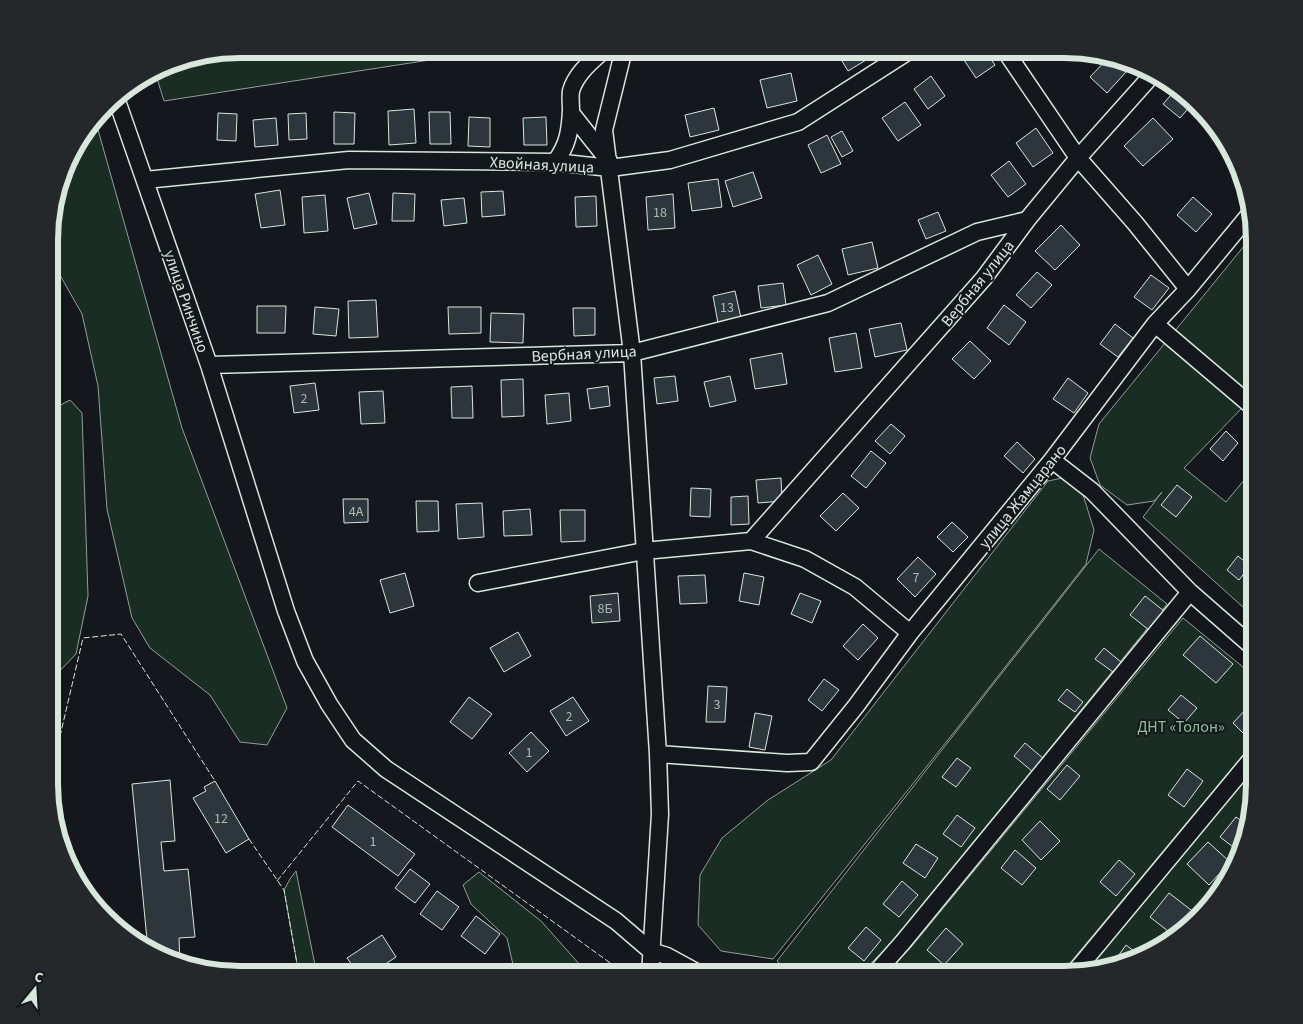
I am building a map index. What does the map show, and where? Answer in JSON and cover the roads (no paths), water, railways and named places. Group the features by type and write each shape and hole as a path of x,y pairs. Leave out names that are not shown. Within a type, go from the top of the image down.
{"street":[{"path":"555,162 567,142 571,113 571,92 578,75 596,58"},
{"path":"622,58 604,130 632,353 658,754 660,814 650,966"},
{"name":"Хвойная улица","path":"144,180 350,160 555,162 592,165 670,160 798,122 898,58"},
{"path":"1010,58 1078,158 1188,289"},
{"name":"Вербная улица","path":"751,541 984,278 1027,220 1078,158 1149,79"},
{"name":"улица Ринчино","path":"118,104 209,365 286,610 305,661 329,704 353,740 386,769 616,922 668,966"},
{"path":"571,113 609,164"},
{"path":"585,132 592,165"},
{"name":"Вербная улица","path":"209,365 632,353 828,303 977,232 1027,220"},
{"name":"улица Жамцарано","path":"658,754 787,763 811,762 856,706 910,633 1052,460 1155,324 1188,289 1244,221"},
{"path":"1155,324 1246,401"},
{"path":"1052,460 1092,491 1190,592 1246,641"},
{"path":"478,583 644,551 751,541 805,560 855,587 910,633"},
{"path":"882,966 904,942 1190,592"},
{"path":"1080,966 1246,766"},
{"path":"651,951 667,956 685,966"}],"park label":[{"name":"ДНТ «Толон»","path":"1181,726"}]}
